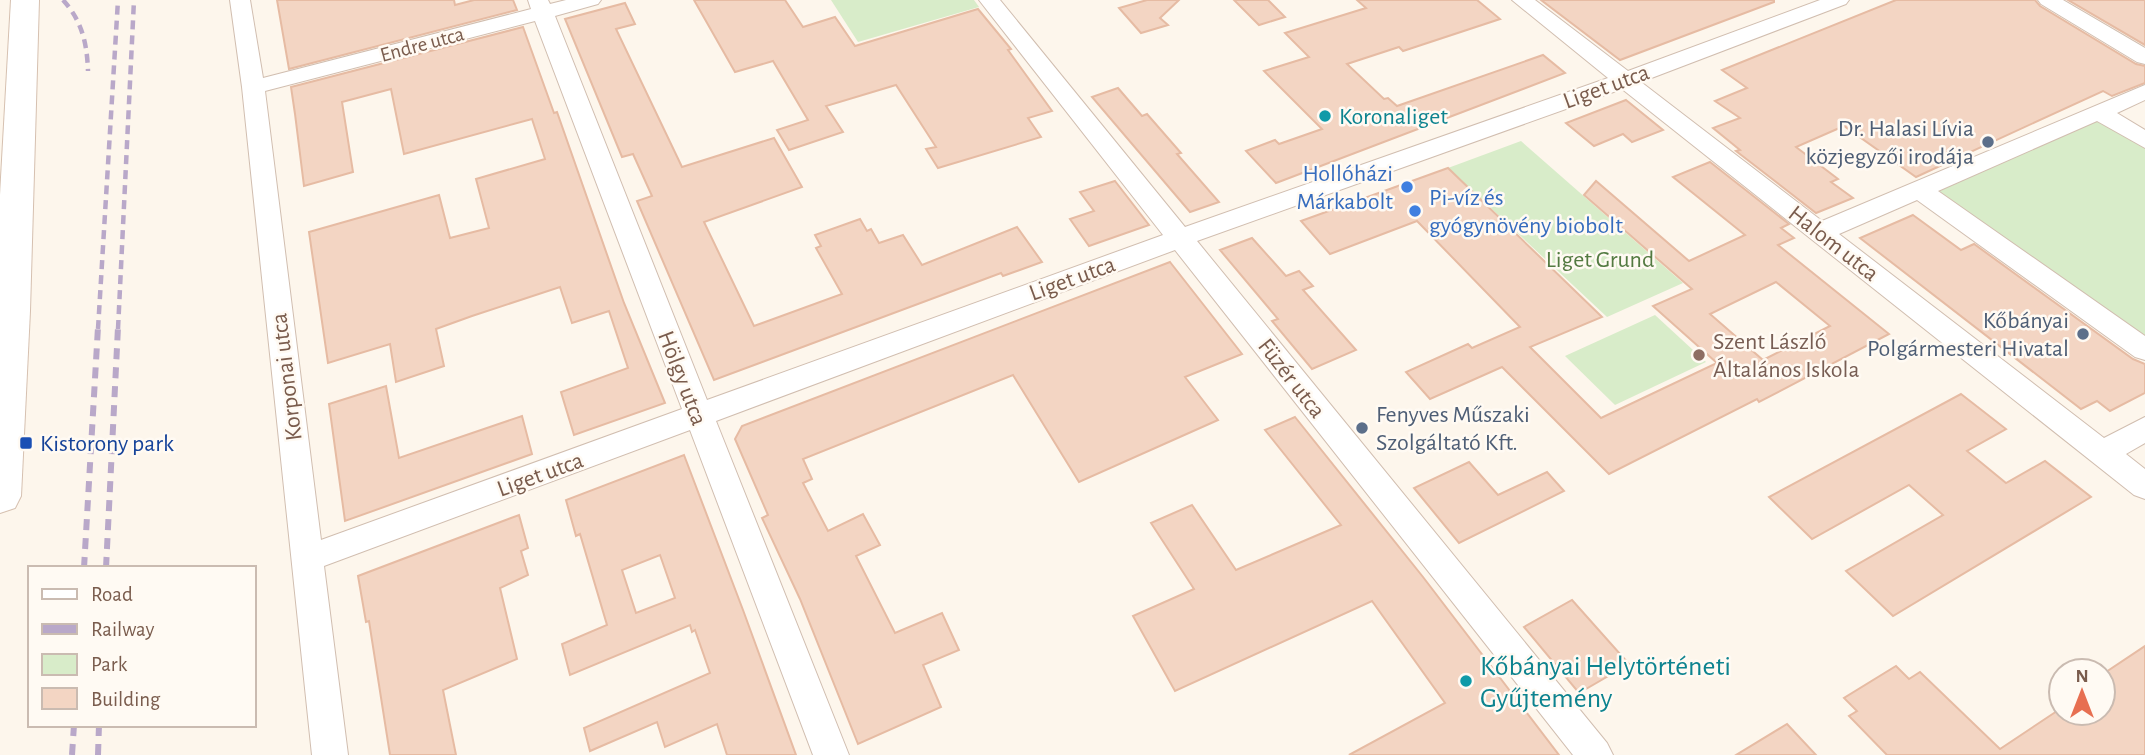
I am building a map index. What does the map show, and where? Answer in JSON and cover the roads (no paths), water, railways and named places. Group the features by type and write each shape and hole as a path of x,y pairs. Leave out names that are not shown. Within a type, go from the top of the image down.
{"street":[{"path":"0,496 9,198 25,0"},
{"name":"Korponai utca","path":"240,0 253,87 330,755"},
{"name":"Endre utca","path":"253,87 540,6 592,0"},
{"name":"Füzér utca","path":"989,0 1595,755"},
{"name":"Halom utca","path":"1522,0 2145,486"},
{"name":"Liget utca","path":"307,559 1180,238 1625,80 1839,0"},
{"path":"2048,0 2145,57"},
{"name":"Hölgy utca","path":"540,6 831,755"},
{"path":"1820,232 2145,92"},
{"path":"2100,113 2145,140"},
{"path":"1920,190 2145,350"},
{"path":"2103,453 2145,429"}],"railway":[{"path":"63,0 75,16 82,33 88,71"},
{"path":"98,329 118,0"},
{"path":"118,329 134,0"},
{"path":"84,566 98,327"},
{"path":"106,566 118,327"},
{"path":"72,755 74,727"},
{"path":"98,755 99,727"}],"place":[{"name":"Koronaliget","path":"1325,116"},
{"name":"Dr. Halasi Lívia közjegyzői irodája","path":"1988,142"},
{"name":"Hollóházi Márkabolt","path":"1407,187"},
{"name":"Pi-víz és gyógynövény biobolt","path":"1415,211"},
{"name":"Kőbányai Polgármesteri Hivatal","path":"2083,334"},
{"name":"Szent László Általános Iskola","path":"1699,355"},
{"name":"Fenyves Műszaki Szolgáltató Kft.","path":"1362,428"},
{"name":"Kistorony park","path":"26,443"},
{"name":"Kőbányai Helytörténeti Gyűjtemény","path":"1466,681"}],"park label":[{"name":"Liget Grund","path":"1600,259"}]}
